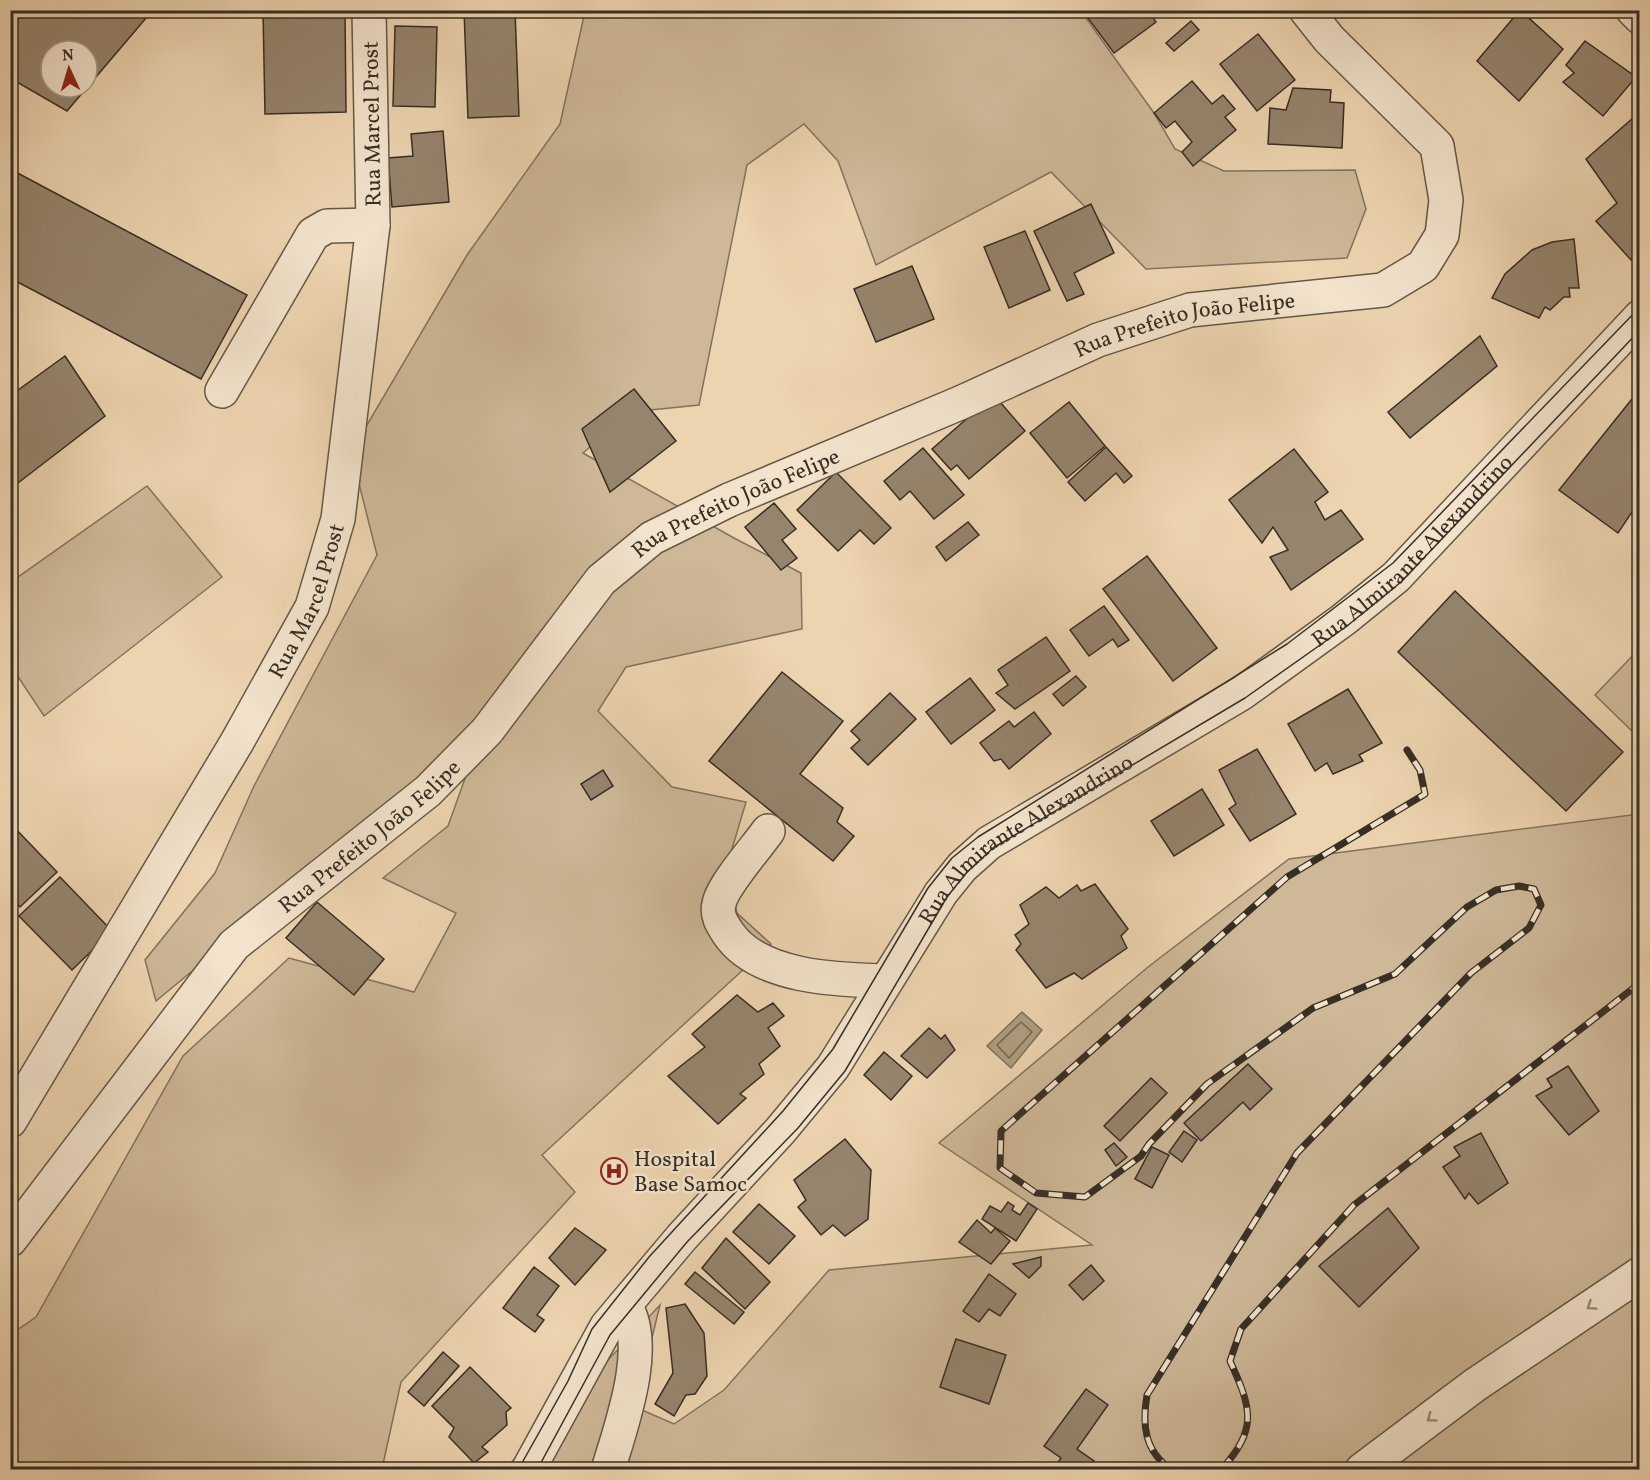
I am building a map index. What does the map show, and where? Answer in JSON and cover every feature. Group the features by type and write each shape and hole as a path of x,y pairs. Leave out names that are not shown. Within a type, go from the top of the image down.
{"street":[{"name":"Rua Marcel Prost","path":"10,1121 237,742 312,608 338,519 373,225 369,10"},
{"name":"Rua Prefeito João Felipe","path":"11,1240 234,945 428,791 487,731 601,580 652,538 729,500 960,403 1098,340 1190,310 1383,290 1423,266 1442,234 1446,200 1437,146 1329,39 1306,10"},
{"path":"1633,10 1640,17"},
{"path":"222,391 313,234 327,226 373,225"},
{"name":"Rua Almirante Alexandrino","path":"528,1470 590,1353 607,1326 682,1237 780,1131 826,1076 941,894 962,867 989,843 1242,693 1343,621 1396,577 1640,316"},
{"path":"768,831 724,891 718,904 720,921 733,941 752,956 804,974 842,980 886,981"},
{"path":"1362,1470 1475,1385 1640,1274"},
{"path":"608,1470 622,1422 635,1354 635,1325 625,1305"}],"shaded area":[{"path":"574,11 1081,11 1154,113 1175,149 1224,171 1355,170 1366,209 1347,258 1146,269 1051,172 876,265 838,161 804,124 747,165 699,405 631,412 583,453 801,573 802,629 626,667 598,711 672,787 746,802 726,869 737,913 771,944 542,1155 575,1192 401,1382 382,1469 11,1469 10,1335 36,1317 183,1056 289,958 414,992 456,913 383,878 448,826 482,731 156,1001 145,960 215,873 254,786 377,555 351,452 467,255 560,124 584,16 575,16"},
{"path":"147,486 222,577 44,716 11,666 11,582"},
{"path":"1639,649 1639,738 1595,695"},
{"path":"1639,814 1639,1469 504,1470 660,1305 635,1407 674,1424 724,1390 829,1270 1092,1245 939,1143 1148,967 1289,859"}],"water":[{"path":"1022,1012 1042,1030 1011,1068 987,1046"}],"building":[{"path":"10,10 136,10 146,18 99,73 99,39 39,39 39,95 10,78"},
{"path":"263,10 345,10 346,112 265,114"},
{"path":"464,10 515,10 519,116 468,118"},
{"path":"1082,10 1148,10 1156,22 1114,53"},
{"path":"1520,10 1563,49 1519,101 1477,61"},
{"path":"1191,21 1199,30 1174,51 1166,43"},
{"path":"395,26 437,27 435,107 393,106"},
{"path":"1258,34 1295,80 1257,111 1220,64"},
{"path":"1585,41 1636,77 1603,116 1563,82 1574,73 1566,65"},
{"path":"1192,81 1212,104 1223,95 1235,109 1225,117 1236,130 1193,166 1182,152 1192,142 1175,121 1166,128 1154,113"},
{"path":"1293,88 1331,90 1330,102 1344,103 1342,148 1268,144 1270,108 1286,110"},
{"path":"46,99 77,99 67,111"},
{"path":"1640,112 1640,251 1631,260 1596,221 1617,203 1586,159"},
{"path":"443,131 449,202 392,207 388,158 413,156 411,134"},
{"path":"10,169 247,295 201,379 10,278"},
{"path":"1091,204 1114,253 1074,273 1084,294 1067,301 1034,231"},
{"path":"1025,231 1050,290 1009,308 984,247"},
{"path":"1574,239 1579,288 1569,288 1570,297 1564,297 1550,310 1545,307 1539,318 1492,298 1505,274 1532,250 1552,242"},
{"path":"912,266 934,319 876,342 854,289"},
{"path":"1480,336 1497,366 1410,438 1388,412"},
{"path":"65,356 105,416 10,489 10,396"},
{"path":"634,389 676,441 610,492 582,429"},
{"path":"1640,389 1640,500 1618,533 1559,490"},
{"path":"994,395 1025,431 969,479 957,465 951,470 932,449"},
{"path":"1069,402 1105,446 1067,478 1030,433"},
{"path":"1106,447 1132,476 1124,483 1116,473 1085,501 1068,482"},
{"path":"923,448 964,495 934,519 910,491 900,500 884,481"},
{"path":"1294,449 1328,492 1315,502 1325,520 1341,510 1363,539 1291,590 1270,557 1288,550 1273,527 1262,543 1229,500"},
{"path":"836,472 891,528 874,544 860,530 838,551 797,510"},
{"path":"774,503 796,529 782,540 797,558 781,570 745,527"},
{"path":"968,522 979,535 946,561 936,547"},
{"path":"1147,556 1217,648 1173,681 1103,589"},
{"path":"1455,591 1623,752 1566,811 1398,652"},
{"path":"1104,606 1129,640 1118,647 1113,639 1089,656 1070,630"},
{"path":"1046,637 1070,671 1015,709 996,693 1008,685 998,670"},
{"path":"782,672 843,721 800,774 843,808 837,822 854,836 833,861 709,761"},
{"path":"1076,676 1086,687 1063,706 1053,694"},
{"path":"970,678 995,710 951,744 926,712"},
{"path":"1348,689 1382,743 1359,755 1363,761 1333,774 1327,763 1315,771 1288,724"},
{"path":"890,693 916,719 868,765 851,748 860,740 851,731"},
{"path":"1034,712 1051,734 1009,769 1001,759 994,761 980,743 1009,721 1014,727"},
{"path":"1257,749 1296,814 1250,841 1229,809 1236,804 1219,770"},
{"path":"603,770 613,786 591,800 581,784"},
{"path":"1202,789 1224,825 1174,856 1151,821"},
{"path":"10,823 57,872 20,907 10,896"},
{"path":"60,877 112,931 72,970 19,916"},
{"path":"1095,884 1128,929 1121,936 1127,948 1082,979 1074,973 1046,988 1016,950 1021,944 1015,935 1029,924 1020,905 1046,887 1059,898 1077,885 1081,891"},
{"path":"317,902 384,959 354,995 286,938"},
{"path":"737,995 758,1012 773,1003 784,1016 768,1028 780,1046 759,1064 764,1074 740,1094 746,1098 718,1124 668,1076 705,1047 692,1034"},
{"path":"929,1028 941,1039 945,1035 955,1050 927,1078 901,1056"},
{"path":"884,1052 912,1076 891,1100 864,1075"},
{"path":"1248,1064 1272,1089 1250,1110 1243,1102 1201,1141 1184,1123"},
{"path":"1568,1066 1599,1111 1569,1135 1536,1096 1552,1087 1547,1079"},
{"path":"1151,1078 1167,1093 1120,1141 1104,1126"},
{"path":"1184,1131 1197,1140 1182,1162 1169,1152"},
{"path":"1481,1133 1508,1183 1478,1204 1469,1193 1465,1199 1443,1167 1460,1156 1454,1147"},
{"path":"845,1139 871,1170 868,1219 845,1236 833,1225 821,1235 798,1207 806,1200 794,1180"},
{"path":"1114,1143 1127,1157 1116,1166 1105,1150"},
{"path":"1152,1147 1169,1155 1152,1188 1135,1179"},
{"path":"1008,1202 1014,1206 1012,1210 1020,1215 1028,1203 1037,1209 1016,1241 982,1219 990,1206 1001,1212"},
{"path":"759,1204 795,1236 769,1264 733,1232"},
{"path":"1388,1208 1419,1248 1359,1307 1319,1266"},
{"path":"977,1220 991,1233 995,1228 1010,1241 991,1264 959,1242"},
{"path":"575,1228 606,1250 575,1285 549,1258"},
{"path":"726,1238 770,1282 745,1309 702,1268"},
{"path":"1041,1257 1041,1266 1029,1278 1013,1264"},
{"path":"1091,1265 1104,1281 1083,1300 1069,1285"},
{"path":"534,1267 559,1286 537,1315 544,1320 535,1332 503,1308"},
{"path":"695,1272 744,1312 734,1324 685,1284"},
{"path":"989,1274 1016,1294 1000,1316 989,1309 979,1322 963,1311"},
{"path":"685,1304 704,1333 707,1376 695,1394 686,1395 674,1416 655,1404 673,1373 666,1308"},
{"path":"956,1339 1006,1355 989,1404 940,1387"},
{"path":"443,1352 459,1366 424,1406 408,1392"},
{"path":"470,1367 511,1408 506,1412 507,1425 482,1447 488,1452 474,1463 449,1437 454,1428 432,1406"},
{"path":"1086,1389 1108,1405 1077,1449 1094,1461 1088,1470 1053,1470 1061,1458 1044,1446"}],"tram line":[{"path":"1628,10 1640,23"},
{"path":"518,1470 568,1381 592,1329 649,1257 783,1111 833,1049 928,888 952,858 978,837 1287,644 1393,563 1640,307"},
{"path":"537,1470 610,1335 687,1242 798,1128 845,1071 947,897 967,872 993,848 1245,698 1347,626 1401,582 1640,330"}],"railway":[{"path":"1172,1470 1163,1463 1150,1446 1145,1427 1147,1395 1297,1153 1471,973 1529,928 1541,905 1534,889 1519,886 1496,890 1467,907 1395,974 1313,1008 1207,1084 1149,1144 1141,1156 1085,1197 1036,1193 1000,1168 1001,1131 1287,877 1425,794 1420,770 1407,750"},
{"path":"1221,1470 1241,1442 1248,1418 1243,1393 1230,1361 1241,1329 1354,1205 1640,983"}],"place":[{"name":"Hospital Base Samoc","path":"614,1171"}]}
